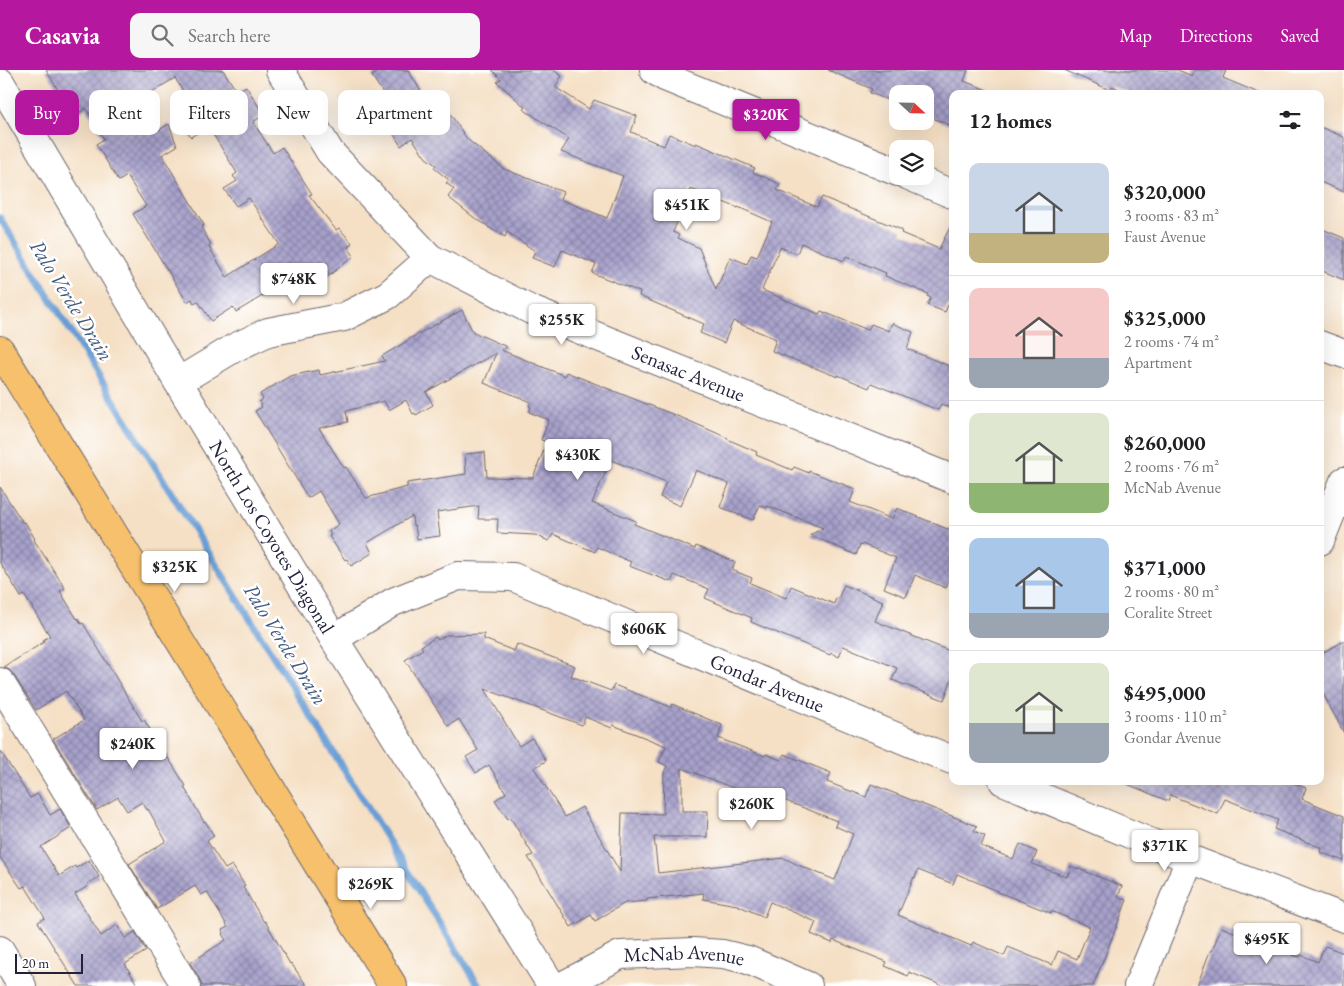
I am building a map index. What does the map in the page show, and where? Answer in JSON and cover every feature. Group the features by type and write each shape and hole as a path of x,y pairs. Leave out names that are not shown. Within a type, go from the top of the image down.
{"main road":[{"path":"0,350 393,986"}],"street":[{"name":"Senasac Avenue","path":"280,70 330,152 430,258 531,310 949,478"},
{"path":"654,70 665,77 889,168"},
{"name":"North Los Coyotes Diagonal","path":"0,82 178,382 334,639 552,986"},
{"path":"930,185 949,193"},
{"path":"178,382 234,348 268,332 344,317 388,295 430,258"},
{"path":"1324,346 1344,354"},
{"path":"1324,531 1344,481"},
{"name":"Gondar Avenue","path":"334,639 393,602 458,576 514,577 949,759"},
{"path":"0,682 186,986"},
{"path":"1014,785 1190,859 1344,918"},
{"path":"1138,986 1190,859"},
{"path":"0,950 22,986"},
{"name":"McNab Avenue","path":"562,986 620,955 693,952 723,954 748,960 808,986"}],"building":[{"path":"46,70 223,70 236,90 182,90 175,78 155,90 89,90 89,113 86,108 79,113 79,90 58,90"},
{"path":"382,70 408,70 420,90 381,90 372,76"},
{"path":"492,70 553,70 562,76 555,87 589,109 594,100 637,116 631,132 664,146 669,134 696,145 696,143 755,168 753,172 780,184 777,190 817,207 822,197 902,230 901,233 939,249 949,229 949,306 945,312 927,305 931,298 927,296 928,294 885,276 886,273 846,256 844,261 801,243 797,254 780,247 762,290 819,314 821,311 868,330 871,324 889,331 892,323 913,332 907,349 949,366 949,408 941,404 938,410 871,383 869,388 772,351 776,339 733,321 724,343 700,333 704,324 639,296 640,292 592,273 596,264 562,250 555,267 532,258 535,251 507,232 505,237 488,227 448,197 454,189 446,183 449,180 434,168 436,165 426,158 412,138 401,146 394,135 450,135 450,114 467,139 504,169 563,192 560,199 607,218 623,176 561,152 569,139 523,109 525,107 497,82 501,79","holes":["691,189 772,222 757,257 751,255 747,264 730,257 716,290 699,248 678,238 679,235 673,232"]},
{"path":"828,70 968,70 964,81 987,90 949,90 949,125 934,119 934,85 889,85 889,100 870,93 872,89"},
{"path":"1064,70 1178,70 1192,76 1194,70 1226,70 1223,78 1252,90 1121,90 1112,86 1110,90"},
{"path":"246,86 258,105 258,119 253,122 258,130 258,135 261,135 273,153 282,147 312,194 309,195 336,230 339,228 352,243 348,247 354,256 322,279 308,262 279,286 236,312 233,307 211,321 198,301 194,303 192,299 187,302 133,214 146,206 127,176 118,180 96,144 104,139 102,135 160,135 160,129 169,124 170,135 173,135 177,146 162,155 204,225 201,227 211,245 209,247 227,277 279,244 249,198 236,206 224,189 237,181 233,176 237,173 214,135 248,135 248,90 240,90"},
{"path":"1324,129 1344,137 1344,192 1324,184"},
{"path":"1324,230 1344,238 1344,280 1324,272"},
{"path":"462,310 473,332 507,347 501,350 565,376 566,372 687,420 757,452 756,455 792,470 794,467 809,473 809,471 855,489 850,502 892,519 897,508 949,530 949,580 946,588 915,575 906,597 884,588 896,558 862,544 856,555 810,535 823,528 768,506 767,508 760,505 753,520 720,507 729,484 696,470 680,506 660,497 666,482 611,460 592,503 636,521 634,524 695,549 696,546 735,562 732,570 752,578 750,583 786,598 791,586 834,604 844,585 883,601 875,621 949,651 949,686 944,700 892,680 897,668 846,647 843,646 839,657 831,653 830,655 751,622 752,618 705,598 709,589 674,575 671,582 629,566 631,562 597,547 595,552 553,534 549,541 535,535 497,533 498,519 478,519 479,506 437,512 440,536 417,539 412,516 367,543 372,553 351,566 329,536 331,535 329,531 339,524 319,491 308,498 255,411 262,407 259,402 263,399 260,394 290,376 319,370 320,375 385,361 382,356","holes":["496,353 484,383 531,402 529,412 549,420 541,440 547,442 533,478 487,477 485,452 465,454 466,474 407,483 407,487 366,498 346,467 344,468 319,428 348,422 346,411 384,401 389,410 406,400 413,414 415,413 416,415 433,405 426,392"]},
{"path":"0,487 23,523 25,522 34,540 65,588 60,591 77,619 81,624 83,623 142,721 144,720 186,786 184,787 214,836 207,841 225,869 232,865 245,886 243,887 290,964 307,986 202,986 190,963 226,940 222,930 228,927 207,892 201,895 195,886 157,909 129,864 166,841 148,809 142,802 127,811 118,797 97,810 53,739 84,720 66,691 36,710 13,674 4,667 44,642 43,640 50,636 24,595 21,597 0,563"},
{"path":"484,634 484,639 514,651 517,644 575,666 571,676 611,691 614,685 671,707 672,704 722,725 718,738 781,760 784,754 831,773 827,782 866,797 871,784 977,826 974,831 985,836 981,846 1013,859 1020,844 1037,852 1032,864 1067,877 1071,866 1122,886 1118,897 1127,900 1093,986 943,986 909,972 908,976 885,966 887,962 833,940 832,943 811,934 816,922 770,902 764,917 737,905 703,899 704,893 625,903 595,921 591,915 571,927 528,857 533,855 510,817 508,819 495,800 506,793 489,765 476,773 466,757 478,750 459,719 448,726 405,660 423,649 421,646 436,637 438,640 446,635","holes":["485,689 582,725 585,717 612,728 613,725 666,746 659,762 667,766 664,773 663,814 622,813 620,872 582,807 565,817 534,768 546,761 532,738 519,746","682,768 767,801 769,796 781,801 781,799 837,821 835,826 853,834 835,880 784,858 658,873 654,837 707,837 708,811 682,811","918,870 953,884 957,874 998,892 1090,927 1077,959 1058,951 1052,965 1008,947 1004,956 973,942 971,946 898,915"]},
{"path":"1344,641 1344,733 1324,696 1324,652"},
{"path":"0,750 30,798 38,794 50,815 60,809 71,828 41,847 59,876 89,860 99,877 75,894 101,936 117,925 125,938 135,932 146,951 125,964 138,986 78,986 38,922 45,918 25,886 21,888 0,857"},
{"path":"1129,785 1299,785 1306,788 1302,799 1344,816 1344,861 1320,852 1322,848 1274,829 1278,820 1225,799 1218,814 1170,795 1168,801"},
{"path":"1221,927 1296,956 1300,957 1301,955 1318,962 1325,946 1344,953 1344,986 1197,986"}],"waterway":[{"name":"Palo Verde Drain","path":"0,218 479,986"}]}
